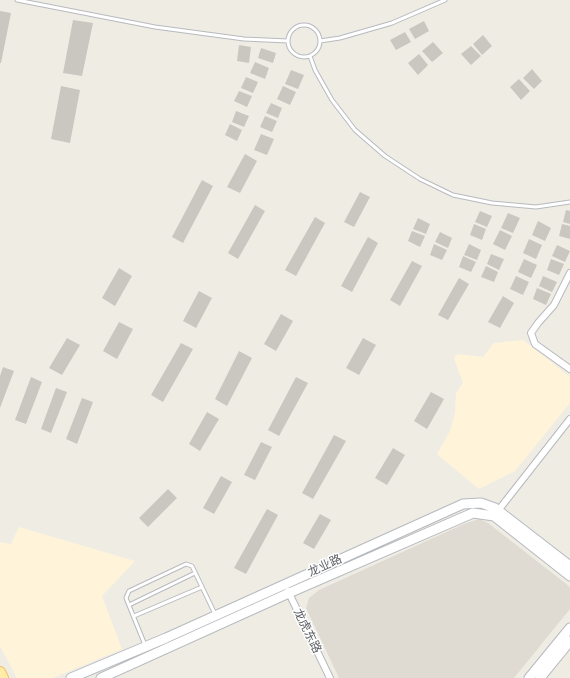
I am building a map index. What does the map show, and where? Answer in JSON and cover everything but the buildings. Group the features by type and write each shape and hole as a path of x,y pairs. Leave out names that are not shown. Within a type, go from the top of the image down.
{"main road":[{"path":"0,672 3,678"}],"street":[{"path":"570,273 554,305 531,333 535,344 570,369"},
{"path":"570,419 496,513 570,576"},
{"name":"龙业路","path":"71,678 216,615 473,513 496,513 570,566"},
{"name":"龙业路","path":"101,678 220,624 287,588"},
{"name":"龙虎东路","path":"287,588 330,678"},
{"path":"529,678 570,628"},
{"path":"540,678 570,641"}],"lane":[{"path":"17,0 155,27 244,39 288,41"},
{"path":"320,41 340,38 392,23 445,0"},
{"path":"300,25 306,25 313,27 318,32 320,41 318,49 310,56 298,56 292,52 288,41 289,34 293,29 300,25"},
{"path":"310,56 315,70 332,100 356,130 385,156 420,179 453,195 492,203 536,207 570,202"},
{"path":"150,656 126,598 130,591 179,567 186,564 192,566 220,624"},
{"path":"129,605 195,573"},
{"path":"134,616 202,586"}],"shaded area":[{"path":"523,340 570,377 570,403 515,471 479,489 437,454 450,431 455,413 456,393 463,383 454,358 458,354 483,357 494,343"},
{"path":"479,519 488,523 570,587 570,609 514,678 339,678 306,608 309,598 319,590 464,524"},
{"path":"19,527 135,561 102,596 122,649 53,678 17,678 0,646 0,542 11,544"}]}
